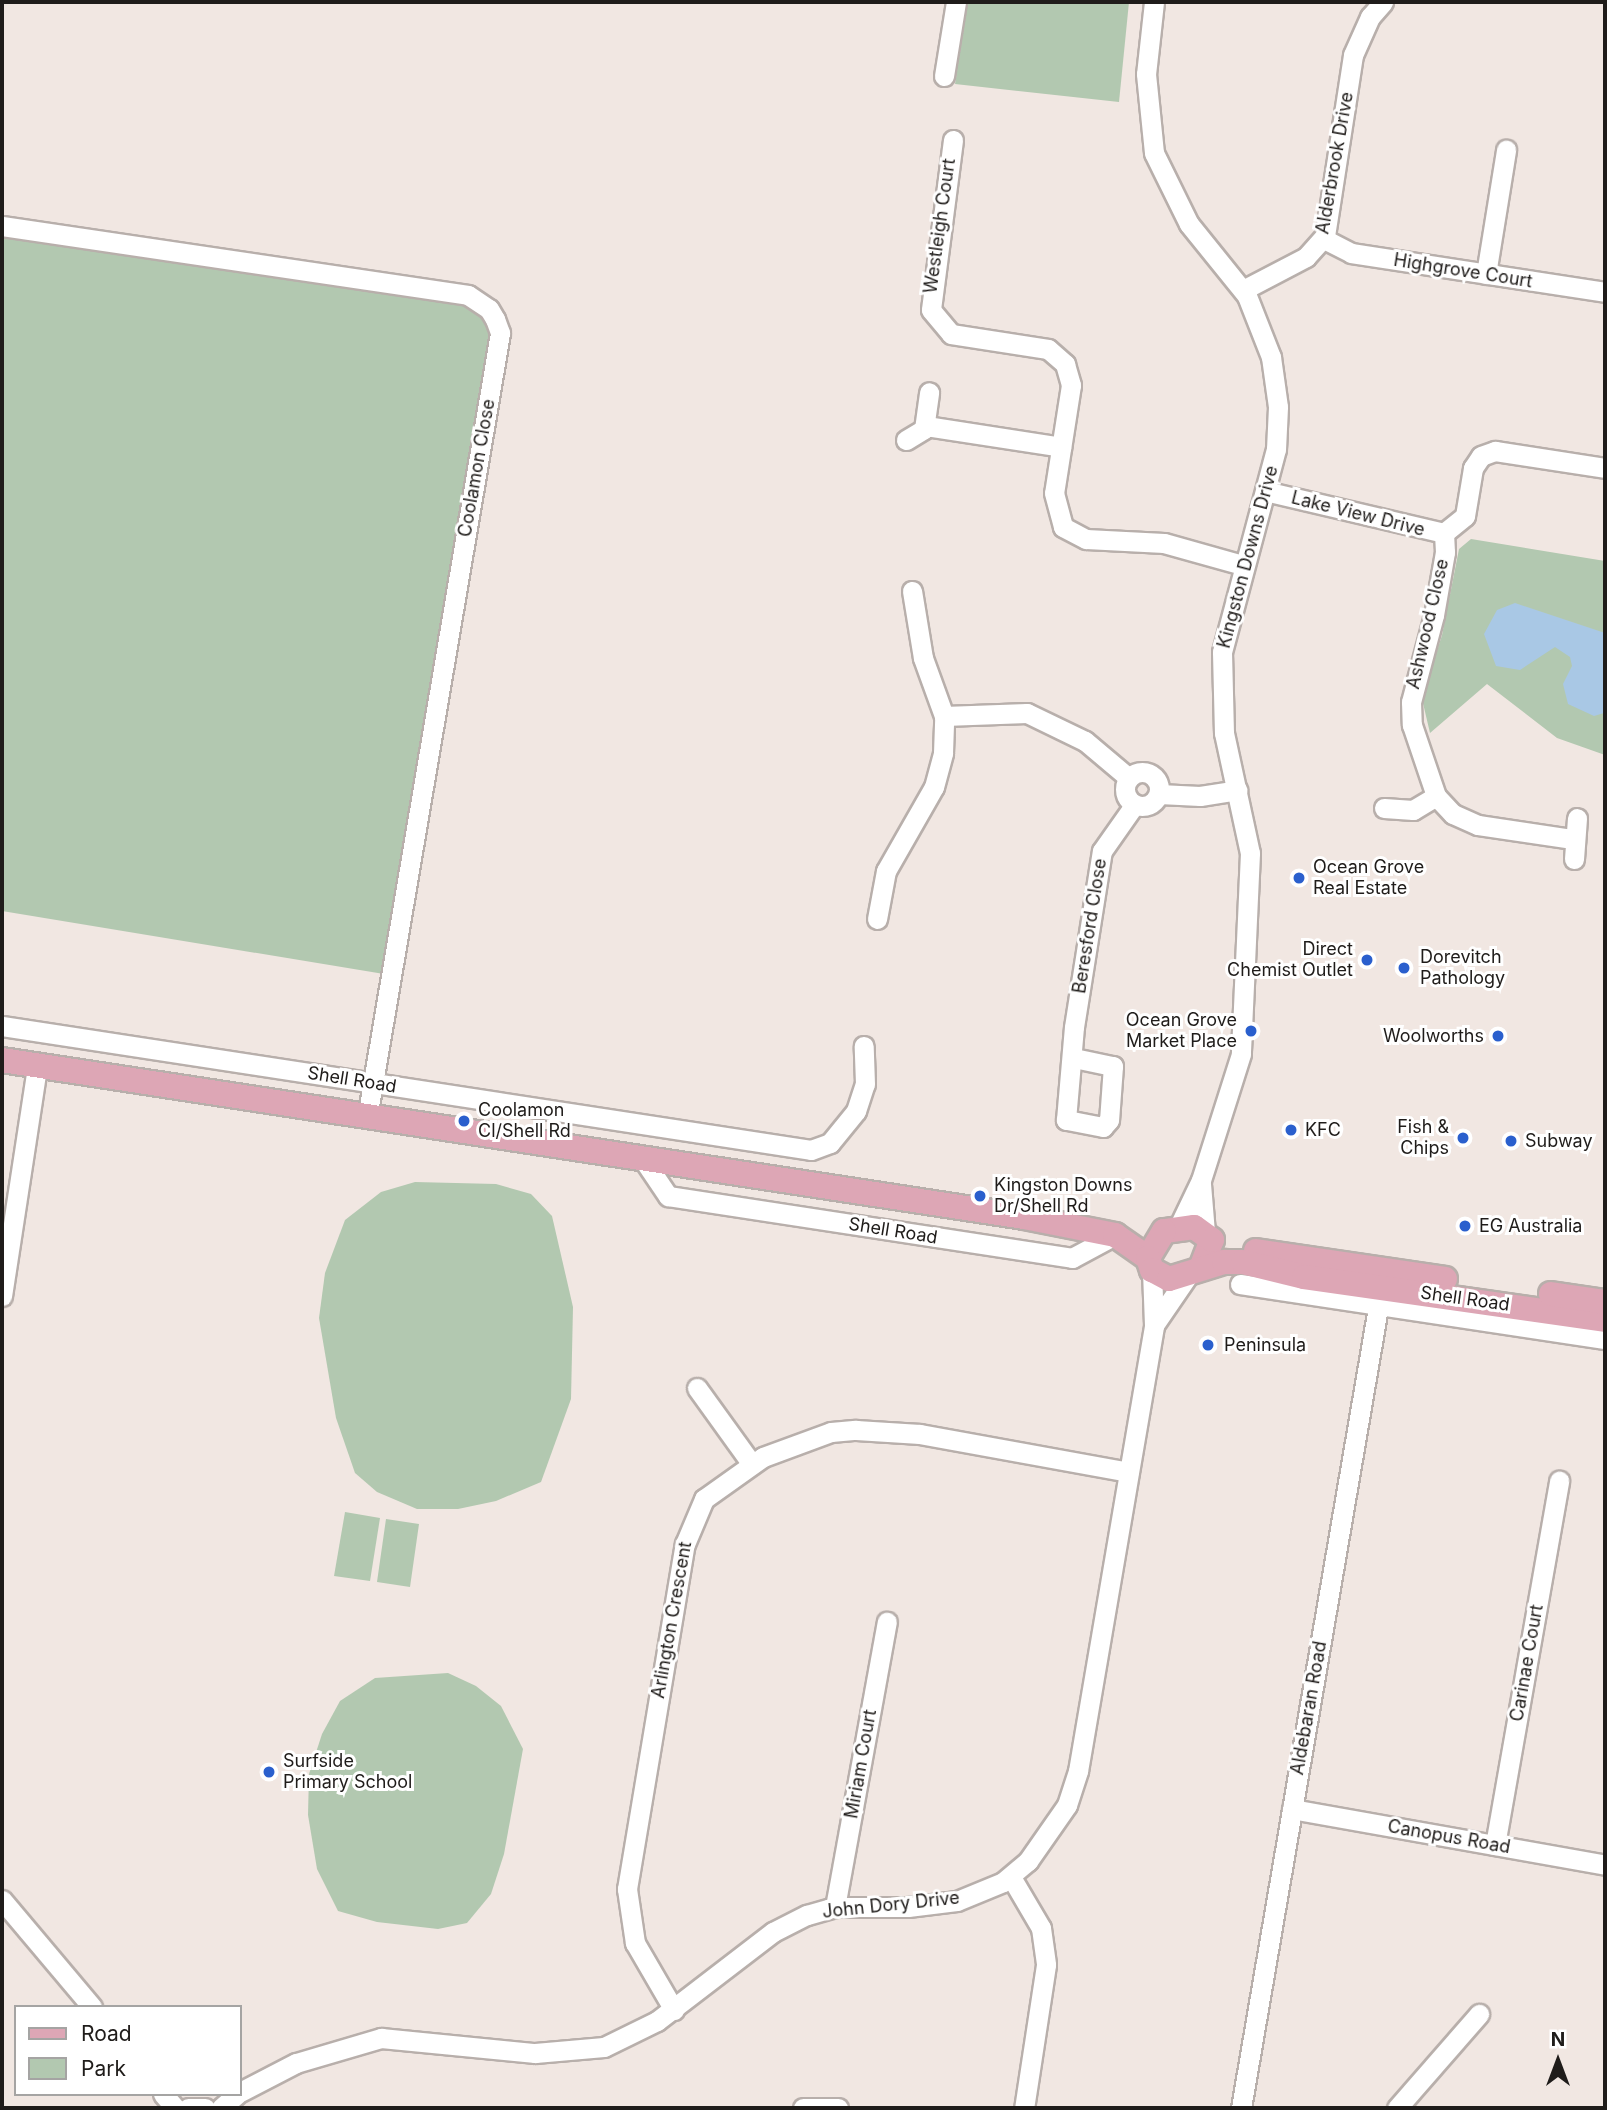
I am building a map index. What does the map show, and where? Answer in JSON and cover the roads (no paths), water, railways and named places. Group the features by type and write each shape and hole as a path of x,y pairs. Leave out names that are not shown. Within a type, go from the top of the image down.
{"main road":[{"name":"Shell Road","path":"2,1060 1024,1217 1115,1235 1169,1279 1244,1262 1304,1277 1543,1302 1605,1302"},
{"name":"Shell Road","path":"1024,1217 1103,1220 1172,1228 1240,1248 1543,1302 1605,1320"},
{"path":"1150,1264 1172,1228"},
{"path":"1194,1272 1209,1237"}],"street":[{"path":"944,76 956,2"},
{"name":"Kingston Downs Drive","path":"1154,2 1146,74 1154,153 1189,224 1244,290 1271,358 1278,407 1276,449 1222,652 1224,733 1250,853 1241,1054 1201,1180 1172,1228"},
{"name":"Alderbrook Drive","path":"1244,290 1306,257 1324,239 1353,55 1370,17 1383,2"},
{"name":"Westleigh Court","path":"953,139 931,310 951,334 1033,345 1058,356 1071,385 1054,505 1063,527 1072,534 1098,541 1164,543 1243,565"},
{"path":"1486,274 1506,150"},
{"name":"Coolamon Close","path":"2,226 468,295 489,309 495,319 500,333 368,1118"},
{"name":"Highgrove Court","path":"1324,239 1351,253 1605,292"},
{"path":"926,426 929,392"},
{"path":"906,440 926,426 1062,447"},
{"name":"Lake View Drive","path":"1265,491 1444,533 1465,516 1473,468 1481,456 1495,451 1605,468"},
{"name":"Ashwood Close","path":"1436,796 1412,725 1410,702 1434,615 1445,552 1444,533"},
{"path":"877,919 886,872 940,771 944,716 920,644 912,591"},
{"path":"944,716 1027,713 1085,741 1129,778"},
{"path":"1129,778 1142,771 1153,775 1159,794"},
{"path":"1129,778 1126,795 1135,804 1151,804 1159,794"},
{"path":"1159,794 1200,796 1238,790"},
{"path":"1384,808 1413,810 1436,796 1453,814 1478,825 1573,839"},
{"name":"Beresford Close","path":"1074,1058 1074,1027 1100,860 1135,804"},
{"path":"1574,859 1573,839 1577,818"},
{"name":"Shell Road","path":"2,1026 672,1132 811,1150 830,1143 856,1111 865,1084 864,1046"},
{"path":"2,1296 37,1066"},
{"path":"655,1160 672,1132"},
{"name":"Shell Road","path":"655,1160 668,1196 1072,1258 1115,1235"},
{"name":"Kingston Downs Drive","path":"1201,1180 1209,1237"},
{"name":"John Dory Drive","path":"242,2091 296,2063 382,2038 535,2053 582,2051 628,2037 674,2010 773,1932 835,1907 908,1907 957,1901 1011,1877 1049,1837 1067,1805 1078,1771 1154,1325 1150,1264"},
{"name":"John Dory Drive","path":"1154,1325 1194,1272"},
{"name":"Shell Road","path":"1240,1284 1378,1307 1605,1339"},
{"name":"Aldebaran Road","path":"1241,2108 1378,1307"},
{"path":"697,1388 751,1463"},
{"name":"Arlington Crescent","path":"674,2010 635,1943 626,1889 692,1519 704,1499 751,1463 831,1432 887,1429 1129,1472"},
{"name":"Carinae Court","path":"1495,1845 1559,1481"},
{"name":"Miriam Court","path":"835,1907 887,1622"},
{"name":"Canopus Road","path":"1292,1809 1605,1865"},
{"path":"1011,1877 1041,1928 1046,1965 1024,2108"},
{"path":"2,1900 90,2005"},
{"path":"1397,2108 1479,2014"},
{"name":"John Dory Drive","path":"221,2108 235,2096"},
{"path":"188,2108 205,2108"},
{"path":"803,2108 838,2108"}],"water":[{"path":"1515,603 1605,633 1604,713 1594,716 1568,704 1563,684 1572,666 1570,657 1555,647 1520,670 1496,666 1484,634 1497,610"}],"place":[{"name":"Ocean Grove Real Estate","path":"1299,878"},
{"name":"Direct Chemist Outlet","path":"1367,960"},
{"name":"Dorevitch Pathology","path":"1404,968"},
{"name":"Ocean Grove Market Place","path":"1251,1031"},
{"name":"Woolworths","path":"1498,1036"},
{"name":"Coolamon Cl/Shell Rd","path":"464,1121"},
{"name":"KFC","path":"1291,1130"},
{"name":"Fish & Chips","path":"1463,1138"},
{"name":"Subway","path":"1511,1141"},
{"name":"Kingston Downs Dr/Shell Rd","path":"980,1196"},
{"name":"EG Australia","path":"1465,1226"},
{"name":"Peninsula","path":"1208,1345"},
{"name":"Surfside Primary School","path":"269,1772"}]}
